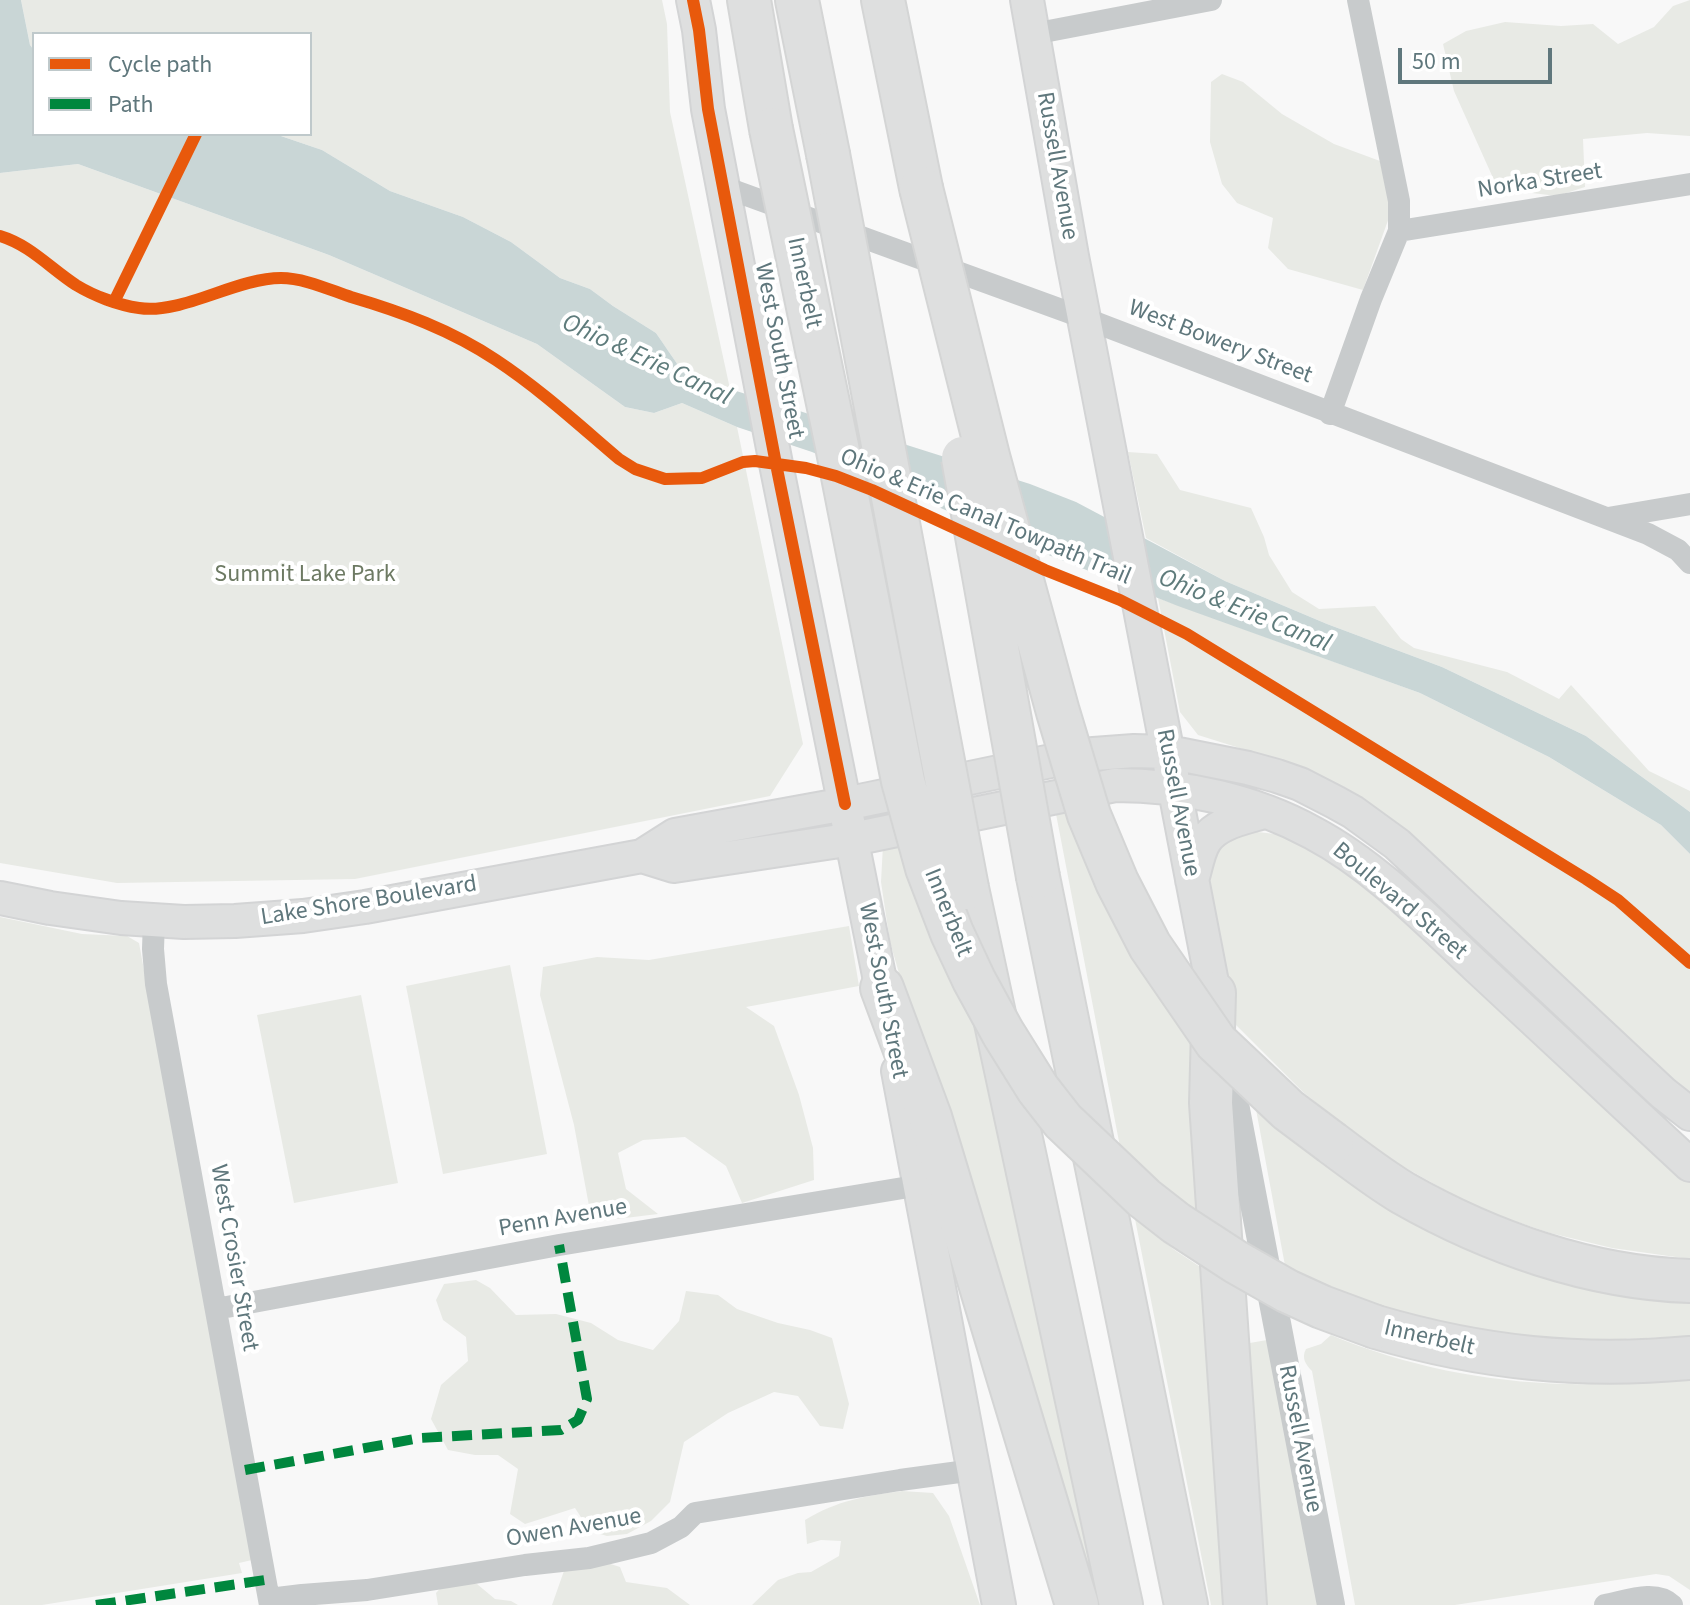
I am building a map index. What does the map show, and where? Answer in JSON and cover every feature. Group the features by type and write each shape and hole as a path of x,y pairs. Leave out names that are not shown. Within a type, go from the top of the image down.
{"highway":[{"name":"Innerbelt","path":"749,0 771,129 903,781 927,868 952,933 974,980 1038,1089 1063,1121 1144,1198 1207,1245 1322,1307 1376,1327 1436,1343 1511,1356 1579,1362 1690,1358"},
{"path":"797,0 967,888 1121,1605"},
{"path":"883,0 921,188 988,456 1058,712 1089,815 1117,882 1150,946 1216,1042 1288,1110 1399,1191 1435,1210 1539,1253 1641,1277 1682,1280"},
{"path":"921,188 954,405 1038,877 1186,1605"},
{"path":"882,988 930,1117 1077,1605"},
{"path":"1214,993 1211,1103 1245,1605"}],"main road":[{"name":"West South Street","path":"693,0 708,109 921,1185 999,1605"},
{"name":"Russell Avenue","path":"1027,0 1084,318 1214,993"},
{"name":"Boulevard Street","path":"845,804 1080,755 1134,751 1168,752 1248,768 1300,784 1353,812 1397,844 1663,1093 1690,1114"},
{"name":"Boulevard Street","path":"853,839 1115,785 1175,788 1226,799 1264,812 1315,833 1364,866 1413,907 1690,1165"},
{"name":"Lake Shore Boulevard","path":"0,898 92,915 154,920 235,921 303,916 642,856 675,835 845,804"},
{"path":"1192,880 1204,842 1214,831 1264,812"},
{"name":"Lake Shore Boulevard","path":"642,856 674,866 853,839"}],"street":[{"path":"1033,34 1211,0"},
{"path":"1330,414 1399,231 1399,201 1358,0"},
{"name":"Norka Street","path":"1399,231 1690,184"},
{"name":"West Bowery Street","path":"724,187 1084,318 1661,540 1678,550 1690,563"},
{"path":"1603,518 1690,504"},
{"name":"West Crosier Street","path":"154,920 156,984 269,1602"},
{"name":"Russell Avenue","path":"1214,993 1331,1605"},
{"name":"Penn Avenue","path":"216,1309 559,1245 921,1185"},
{"name":"Owen Avenue","path":"269,1602 302,1595 367,1590 589,1558 651,1543 681,1527 695,1513 974,1470"},
{"path":"1605,1605 1654,1596 1666,1599 1672,1605"},
{"path":"1685,1605 1690,1599"}],"green space":[{"path":"21,0 662,0 667,24 670,112 730,389 682,371 656,333 590,289 560,278 511,242 463,217 390,191 322,150 281,136 312,136 312,32 32,32 32,48"},
{"path":"1690,0 1690,136 1647,133 1583,139 1585,187 1557,196 1498,189 1454,91 1443,44 1466,31 1505,22 1561,26 1593,24 1618,44 1654,27 1673,6"},
{"path":"1222,74 1243,82 1282,114 1334,144 1380,161 1391,212 1363,290 1288,269 1268,248 1273,218 1237,203 1222,184 1210,142 1211,82"},
{"name":"Summit Lake Park","path":"78,164 329,255 537,344 625,407 654,413 682,403 737,427 803,744 770,796 355,879 117,883 0,863 0,173"},
{"path":"1128,452 1157,454 1180,490 1251,508 1269,555 1292,592 1319,609 1375,606 1401,639 1414,648 1507,672 1559,699 1571,685 1649,771 1690,791 1690,812 1586,736 1442,667 1225,581 1146,538"},
{"path":"1158,598 1420,693 1549,757 1661,825 1690,854 1690,1092 1399,825 1346,788 1300,767 1198,735 1180,712"},
{"path":"1070,811 1202,1047 1211,1225 1121,1152 1056,814"},
{"path":"1240,830 1284,835 1343,863 1690,1181 1690,1259 1612,1248 1550,1233 1479,1209 1377,1152 1303,1092 1236,1025 1206,874 1224,834"},
{"path":"899,833 990,1049 1099,1605 1089,1605 890,942 881,882 883,845"},
{"path":"0,917 82,934 127,936 139,943 252,1560 239,1563 242,1573 42,1605 0,1605"},
{"path":"849,926 859,986 746,1007 774,1026 799,1095 813,1148 814,1180 742,1203 726,1166 685,1137 643,1140 618,1153 626,1189 658,1214 592,1222 574,1125 540,995 543,967 597,957 649,960"},
{"path":"510,965 547,1154 443,1174 406,986"},
{"path":"361,995 398,1183 294,1203 257,1015"},
{"path":"1255,1104 1299,1143 1690,1299 1690,1336 1581,1341 1469,1331 1394,1314 1286,1271"},
{"path":"1135,1219 1214,1276 1237,1605 1211,1605"},
{"path":"476,1280 490,1288 516,1315 556,1314 591,1323 618,1340 653,1350 679,1321 686,1291 718,1295 737,1309 832,1338 849,1404 843,1429 820,1426 798,1396 774,1392 728,1413 684,1442 670,1502 651,1521 627,1534 607,1536 590,1531 575,1508 525,1524 510,1514 518,1469 498,1455 448,1450 431,1419 441,1385 468,1361 466,1337 443,1320 436,1300 444,1284"},
{"path":"1331,1335 1417,1364 1506,1380 1582,1384 1690,1378 1690,1590 1669,1576 1656,1574 1455,1605 1355,1605 1312,1371 1304,1358 1306,1349 1321,1344"},
{"path":"1267,1340 1318,1605 1261,1605 1244,1344"},
{"path":"902,1491 933,1493 949,1516 980,1605 752,1605 778,1580 811,1572 839,1556 841,1541 821,1540 807,1544 805,1520 841,1503"},
{"path":"601,1561 620,1567 626,1582 667,1588 690,1605 552,1605 565,1568"},
{"path":"446,1582 477,1584 495,1599 518,1605 438,1605 436,1593"}],"water":[{"name":"Ohio & Erie Canal","path":"0,0 21,0 32,48 32,136 281,136 322,150 390,191 463,217 511,242 560,278 590,289 656,333 682,371 1030,484 1076,502 1225,581 1442,667 1586,736 1690,812 1690,854 1661,825 1549,757 1420,693 1178,606 1051,556 812,452 737,427 682,403 654,413 625,407 537,344 329,255 78,164 0,173"}],"marked path":[{"path":"245,1470 420,1438 561,1430 578,1420 587,1399 559,1245"},
{"path":"96,1605 265,1580"}],"cycle path":[{"path":"693,0 708,109 845,804"},
{"path":"114,302 195,136"},
{"name":"Ohio & Erie Canal Towpath Trail","path":"0,236 30,251 83,289 131,307 155,309 173,306 246,284 281,278 308,282 407,316 444,331 496,360 544,395 619,459 635,469 665,479 702,478 743,462 755,461 806,468 872,490 1045,570 1120,600 1187,634 1586,879 1618,900 1690,963"}]}
